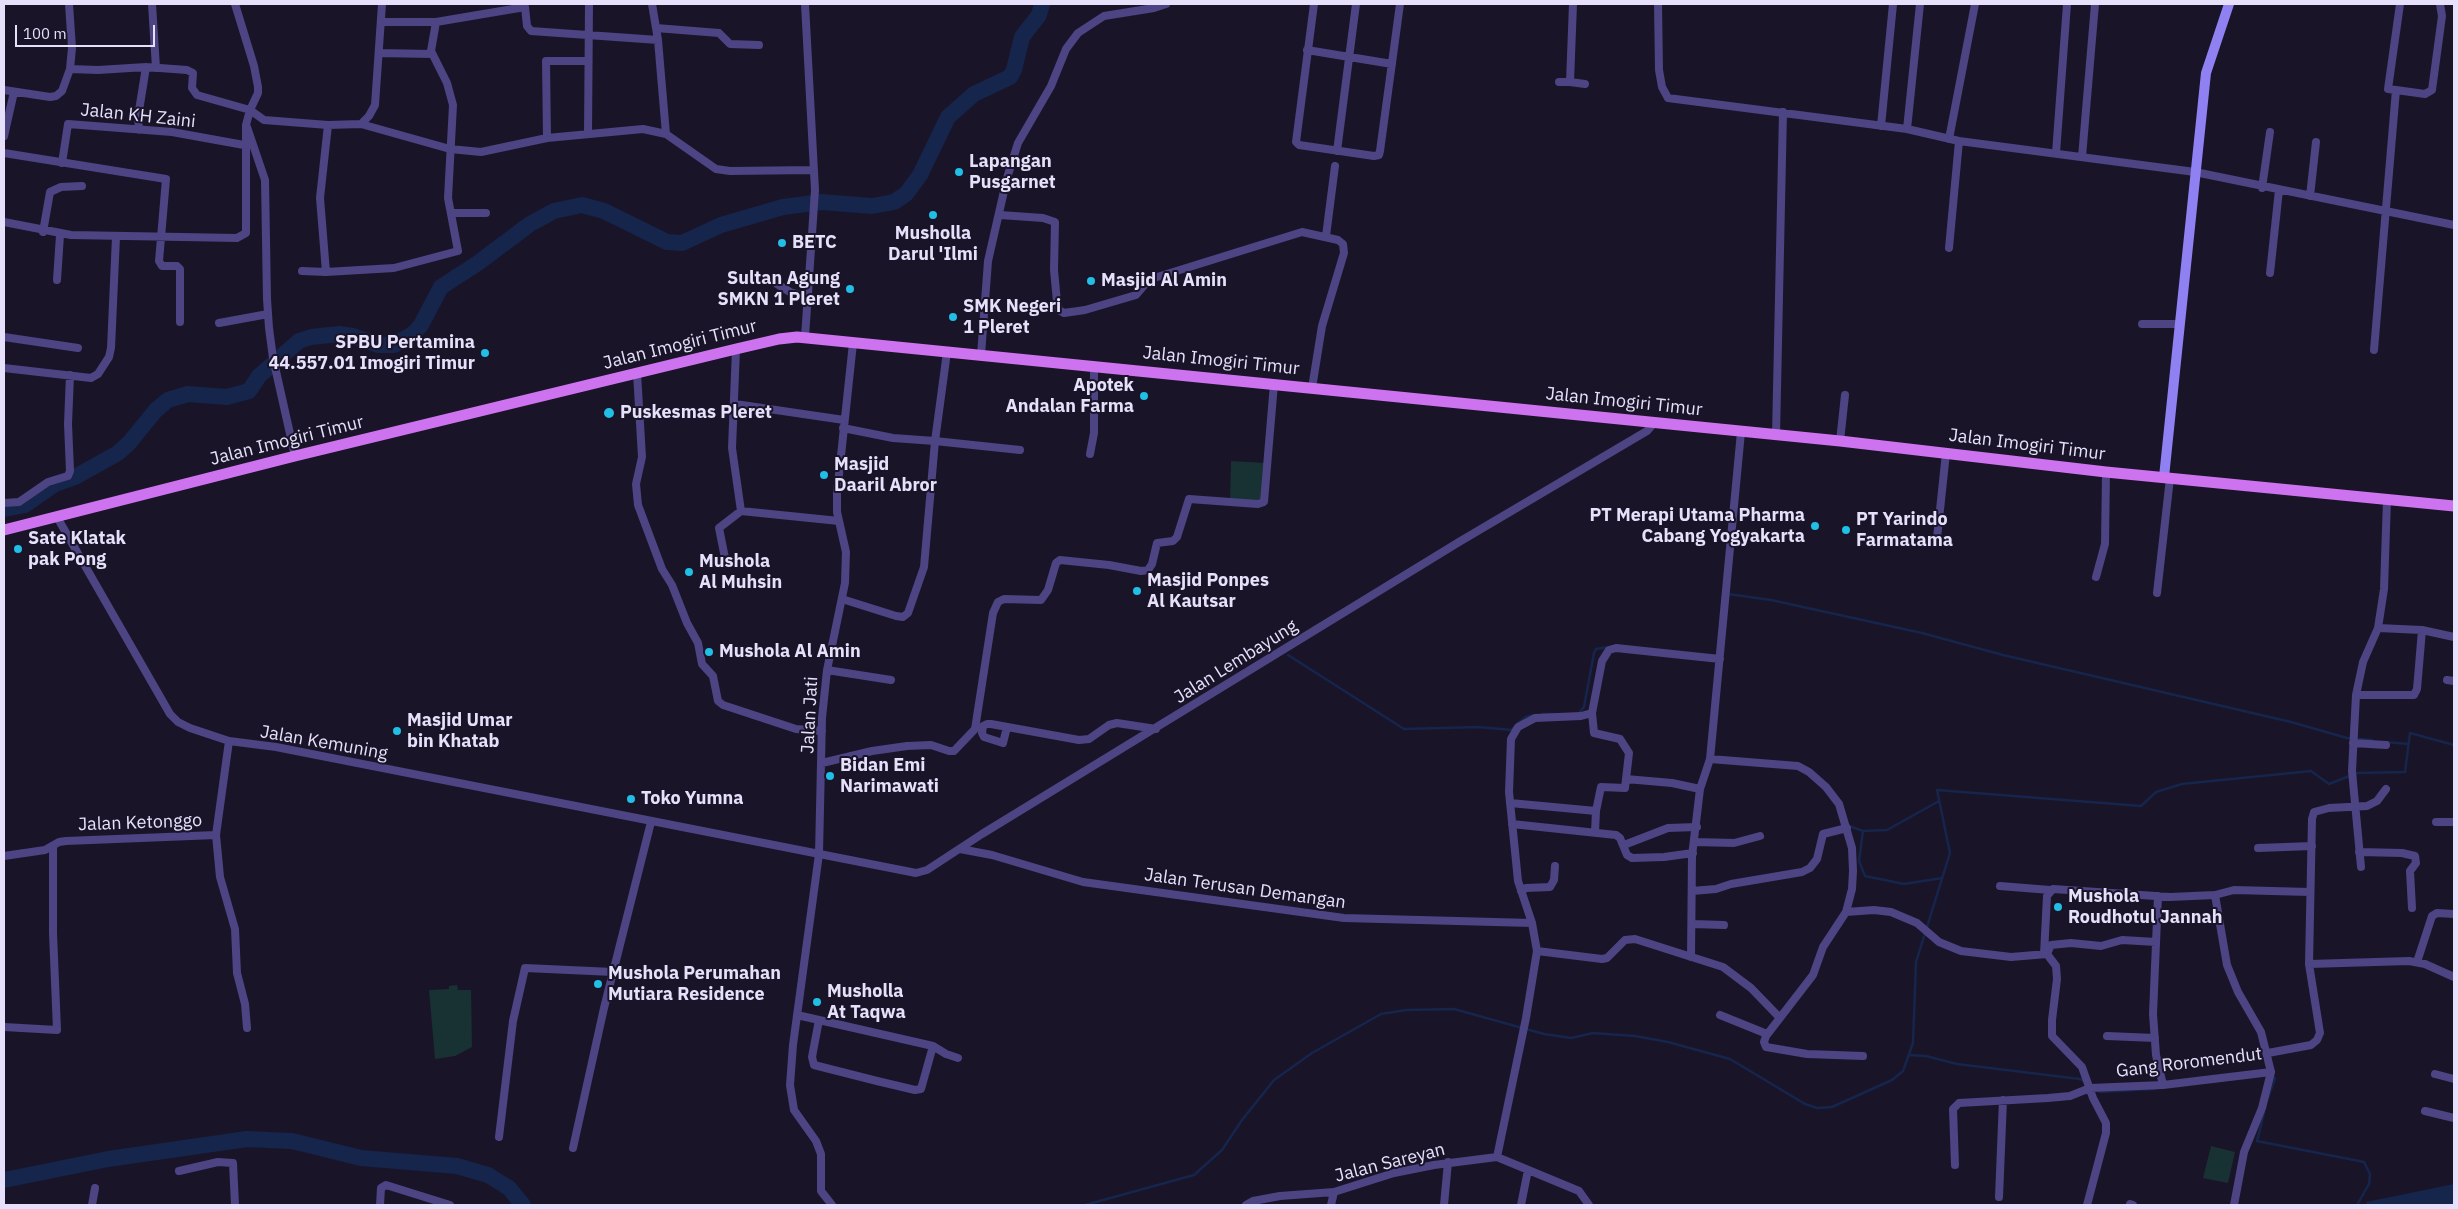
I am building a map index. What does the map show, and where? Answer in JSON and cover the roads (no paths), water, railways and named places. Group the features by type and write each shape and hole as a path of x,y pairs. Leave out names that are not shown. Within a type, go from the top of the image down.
{"main road":[{"name":"Jalan Imogiri Timur","path":"4,530 295,456 788,337 1840,441 2106,472 2454,506"}],"street":[{"path":"4,90 44,97 56,96 62,90 70,69 72,48 69,4"},
{"path":"152,4 156,68"},
{"path":"4,222 60,235 159,238 242,237 248,228 244,145 246,125 250,110 258,94 258,87 254,66 235,4"},
{"path":"361,124 375,105 382,4"},
{"path":"588,134 589,4"},
{"path":"652,4 658,40 666,134"},
{"path":"805,4 815,190 805,338"},
{"path":"980,355 987,269 1018,143 1050,86 1066,49 1086,26 1104,16 1154,8 1166,4"},
{"path":"1314,4 1296,142 1299,145 1374,156 1380,153 1400,4"},
{"path":"1337,151 1356,4"},
{"path":"1570,82 1573,4"},
{"path":"1658,4 1659,70 1662,87 1668,98 1906,129 1959,142 2195,172 2262,188 2454,225"},
{"path":"1881,126 1893,4"},
{"path":"1906,129 1920,4"},
{"path":"1949,139 1975,4"},
{"path":"2056,153 2067,4"},
{"path":"2082,157 2095,4"},
{"path":"2157,593 2179,324 2206,73 2229,4"},
{"path":"2400,4 2388,88 2425,94 2432,90 2442,16 2440,4"},
{"path":"381,22 436,22 525,7 527,26 531,31 588,37 658,40"},
{"path":"302,271 326,272 394,268 458,251 448,198 453,105 447,83 432,54 436,22"},
{"path":"656,28 719,33 730,44 759,45"},
{"path":"1308,50 1392,64"},
{"path":"379,52 432,54"},
{"path":"548,138 546,61 588,62"},
{"path":"70,69 98,70 146,67 191,70 193,73 192,88 197,95 250,110 264,120 328,125 361,124 450,149 490,151 548,138 643,129 666,134 716,169 730,172 814,170"},
{"path":"139,130 139,110 146,67"},
{"path":"1559,82 1585,84"},
{"path":"2374,350 2396,90"},
{"path":"4,136 14,92"},
{"path":"1776,435 1783,112"},
{"name":"Jalan KH Zaini","path":"62,163 68,124 172,132 244,145"},
{"path":"246,125 265,180 268,314 273,358 295,456"},
{"path":"326,272 320,198 328,125"},
{"path":"2262,188 2270,132"},
{"path":"1949,248 1959,142"},
{"path":"2310,196 2316,142"},
{"path":"4,153 166,179 159,238 159,264 178,266 181,270 180,322"},
{"path":"1326,236 1335,166"},
{"path":"44,232 50,192 66,186 82,186"},
{"path":"2270,273 2279,190"},
{"path":"451,213 486,213"},
{"path":"1000,215 1043,218 1056,222 1054,270 1056,302 1059,310 1064,313 1085,310 1136,294 1144,284 1154,278 1302,232 1326,236 1341,242 1344,253 1322,326 1312,388"},
{"path":"57,280 60,235"},
{"path":"4,368 95,376 102,370 108,357 112,323 116,237"},
{"path":"776,284 790,292 808,297"},
{"path":"219,323 268,314"},
{"path":"2142,324 2179,324"},
{"path":"4,337 78,348"},
{"name":"Jalan Jati","path":"832,1205 821,1191 822,1159 819,1148 797,1117 791,1103 790,1085 797,1015 819,854 822,731 827,670 842,599 846,552 839,521 837,493 853,342"},
{"path":"736,349 732,448 741,511"},
{"path":"842,599 900,617 908,613 924,567 935,441 947,352"},
{"path":"1090,454 1094,433 1094,366"},
{"path":"637,373 642,456 636,484 638,505 662,569 672,585 698,643 702,664 713,676 718,701 723,705 796,729 822,731"},
{"path":"4,503 18,502 48,482 68,476 70,471 68,424 70,375"},
{"path":"822,763 872,751 907,746 931,745 954,751 975,729 993,612 998,602 1004,599 1041,600 1048,590 1056,563 1060,560 1109,565 1141,572 1148,570 1152,564 1157,543 1173,541 1177,537 1189,499 1258,504 1264,502 1274,384"},
{"path":"1840,441 1845,395"},
{"path":"734,404 843,424 894,438 1020,450"},
{"name":"Jalan Lembayung","path":"819,854 916,873 927,870 1451,547 1647,431 1654,423"},
{"path":"1691,957 1693,853 1700,789 1710,759 1742,432"},
{"path":"1937,538 1946,453"},
{"path":"2096,577 2105,544 2106,472"},
{"path":"2360,867 2352,775 2356,695 2363,662 2378,628 2384,589 2388,499"},
{"path":"725,558 719,528 741,511 839,521"},
{"name":"Jalan Kemuning","path":"57,517 170,714 178,722 229,742 276,747 819,854"},
{"path":"2378,628 2422,630 2454,637"},
{"path":"2356,695 2414,695 2417,689 2422,630"},
{"path":"1595,832 1600,787 1625,788 1629,753 1620,739 1594,733 1592,713 1602,661 1609,650 1616,648 1720,658"},
{"path":"827,670 891,680"},
{"path":"1497,1157 1538,951 1532,923 1521,891 1512,824 1510,803 1511,739 1518,727 1535,718 1580,716 1592,713"},
{"path":"1007,727 1084,740 1113,724 1156,729"},
{"name":"Jalan Ketonggo","path":"4,856 46,850 66,841 216,835 229,742"},
{"path":"2353,742 2386,745"},
{"path":"1710,759 1798,766 1826,787 1838,804 1852,848 1852,889 1846,912 1823,947 1813,975 1767,1034 1764,1042 1766,1047 1807,1054 1862,1056"},
{"path":"1626,779 1672,783 1700,789"},
{"path":"2268,1053 2311,1045 2320,1036 2309,964 2312,819 2314,812 2319,809 2372,804 2386,789"},
{"path":"1510,803 1596,811"},
{"path":"573,1148 651,822"},
{"path":"2436,822 2454,822"},
{"path":"1512,824 1616,835 1624,845 1628,855 1632,858 1693,853"},
{"path":"1624,845 1668,828 1697,827"},
{"path":"1692,891 1716,889 1731,884 1802,872 1810,868 1817,859 1823,834 1847,828"},
{"path":"216,835 220,877 235,929 237,973 245,1004 247,1028"},
{"path":"1695,842 1734,843 1760,836"},
{"path":"4,1027 57,1030 53,933 53,846"},
{"path":"2258,848 2312,846"},
{"name":"Jalan Terusan Demangan","path":"960,849 992,855 1089,883 1344,918 1532,923"},
{"path":"2359,852 2402,853 2415,856 2416,862 2410,871 2412,908"},
{"path":"1521,891 1526,888 1550,887 1554,880 1555,866"},
{"path":"2000,886 2158,896 2215,896 2234,890 2310,892"},
{"path":"2050,890 2047,896 2045,954 2056,966 2057,978 2052,1036 2082,1067 2092,1098 2106,1123 2106,1134 2087,1205"},
{"path":"2158,896 2153,1014 2156,1055 2164,1085"},
{"name":"Gang Roromendut","path":"1955,1165 1952,1109 1959,1103 2070,1096 2090,1088 2164,1085 2271,1072 2268,1053 2263,1045 2261,1032 2238,992 2227,965 2215,896"},
{"path":"1846,912 1874,910 1891,912 1917,923 1939,942 1961,951 2011,957 2045,954"},
{"path":"2418,962 2432,916 2437,913 2454,914"},
{"path":"1693,924 1724,925"},
{"path":"1538,951 1602,959 1608,958 1618,946 1630,939 1723,967 1751,988 1780,1018"},
{"path":"2045,954 2051,945 2071,943 2101,946 2122,940 2156,942"},
{"path":"2309,964 2376,960 2418,962 2454,977"},
{"path":"499,1136 513,1020 525,968 614,972"},
{"path":"797,1015 933,1046 946,1054 958,1058"},
{"path":"1720,1015 1767,1034"},
{"path":"818,1020 812,1058 814,1065 915,1090 921,1089 933,1046"},
{"path":"2107,1036 2155,1038"},
{"path":"2234,1205 2244,1152 2262,1108 2271,1072"},
{"path":"2435,1074 2454,1079"},
{"path":"1999,1197 2003,1100"},
{"path":"2425,1111 2454,1118"},
{"name":"Jalan Sareyan","path":"1246,1205 1253,1201 1280,1196 1334,1192 1394,1174 1448,1162 1497,1157 1579,1191 1589,1205"},
{"path":"179,1171 218,1162 233,1163 235,1205"},
{"path":"1444,1205 1448,1162"},
{"path":"1521,1205 1528,1170"},
{"path":"380,1205 380,1188 386,1185 450,1205"},
{"path":"92,1205 95,1188"},
{"path":"1331,1205 1334,1192"}],"water":[{"path":"2454,1184 2454,1205 2367,1205 2366,1202"}],"waterway":[{"path":"4,509 25,505 55,484 75,477 118,453 129,443 156,410 168,400 188,394 227,397 249,391 259,376 299,341 311,337 339,334 353,336 378,345 394,345 413,334 421,325 441,287 478,263 530,224 554,211 582,205 604,211 667,242 682,243 721,225 783,207 821,202 872,206 894,202 906,194 920,175 948,117 974,94 1010,77 1014,70 1022,37 1039,15 1042,4"},
{"path":"1728,594 1771,600 1922,633 2003,655 2291,722 2347,738 2372,740"},
{"path":"1579,713 1584,707 1594,653 1596,649 1608,647"},
{"path":"1288,655 1404,729 1478,727 1512,730 1513,728"},
{"path":"1542,714 1554,714"},
{"path":"1517,724 1526,717 1534,715"},
{"path":"1085,1205 1194,1175 1222,1150 1242,1120 1274,1080 1312,1053 1381,1014 1406,1010 1454,1009 1544,1034 1571,1038 1593,1033 1635,1036 1668,1042 1730,1059 1805,1104 1817,1108 1832,1107 1892,1080 1903,1071 1913,1043 1916,962 1950,853 1937,790 2141,806 2156,792 2182,784 2311,771 2329,784 2357,773 2405,772 2410,733 2454,745"},
{"path":"2385,742 2409,744"},
{"path":"1863,831 1887,830 1939,801"},
{"path":"1849,826 1863,831 1859,861 1865,876 1904,884 1942,878"},
{"path":"1909,1055 1926,1056 1957,1064 2084,1081"},
{"path":"2268,1098 2275,1078 2272,1077"},
{"path":"2096,1090 2100,1092 2155,1089"},
{"path":"2264,1113 2257,1141 2364,1162 2370,1174 2369,1184 2357,1205"},
{"path":"4,1180 108,1159 247,1139 292,1141 361,1158 457,1166 488,1175 509,1188 523,1205"}],"place":[{"name":"Lapangan Pusgarnet","path":"959,172"},
{"name":"Musholla Darul 'Ilmi","path":"933,215"},
{"name":"BETC","path":"782,243"},
{"name":"Masjid Al Amin","path":"1091,281"},
{"name":"Sultan Agung SMKN 1 Pleret","path":"850,289"},
{"name":"SMK Negeri 1 Pleret","path":"953,317"},
{"name":"SPBU Pertamina 44.557.01 Imogiri Timur","path":"485,353"},
{"name":"Apotek Andalan Farma","path":"1144,396"},
{"name":"Puskesmas Pleret","path":"609,413"},
{"name":"Masjid Daaril Abror","path":"824,475"},
{"name":"PT Merapi Utama Pharma Cabang Yogyakarta","path":"1815,526"},
{"name":"PT Yarindo Farmatama","path":"1846,530"},
{"name":"Sate Klatak pak Pong","path":"18,549"},
{"name":"Mushola Al Muhsin","path":"689,572"},
{"name":"Masjid Ponpes Al Kautsar","path":"1137,591"},
{"name":"Mushola Al Amin","path":"709,652"},
{"name":"Masjid Umar bin Khatab","path":"397,731"},
{"name":"Bidan Emi Narimawati","path":"830,776"},
{"name":"Toko Yumna","path":"631,799"},
{"name":"Mushola Roudhotul Jannah","path":"2058,907"},
{"name":"Mushola Perumahan Mutiara Residence","path":"598,984"},
{"name":"Musholla At Taqwa","path":"817,1002"}]}
